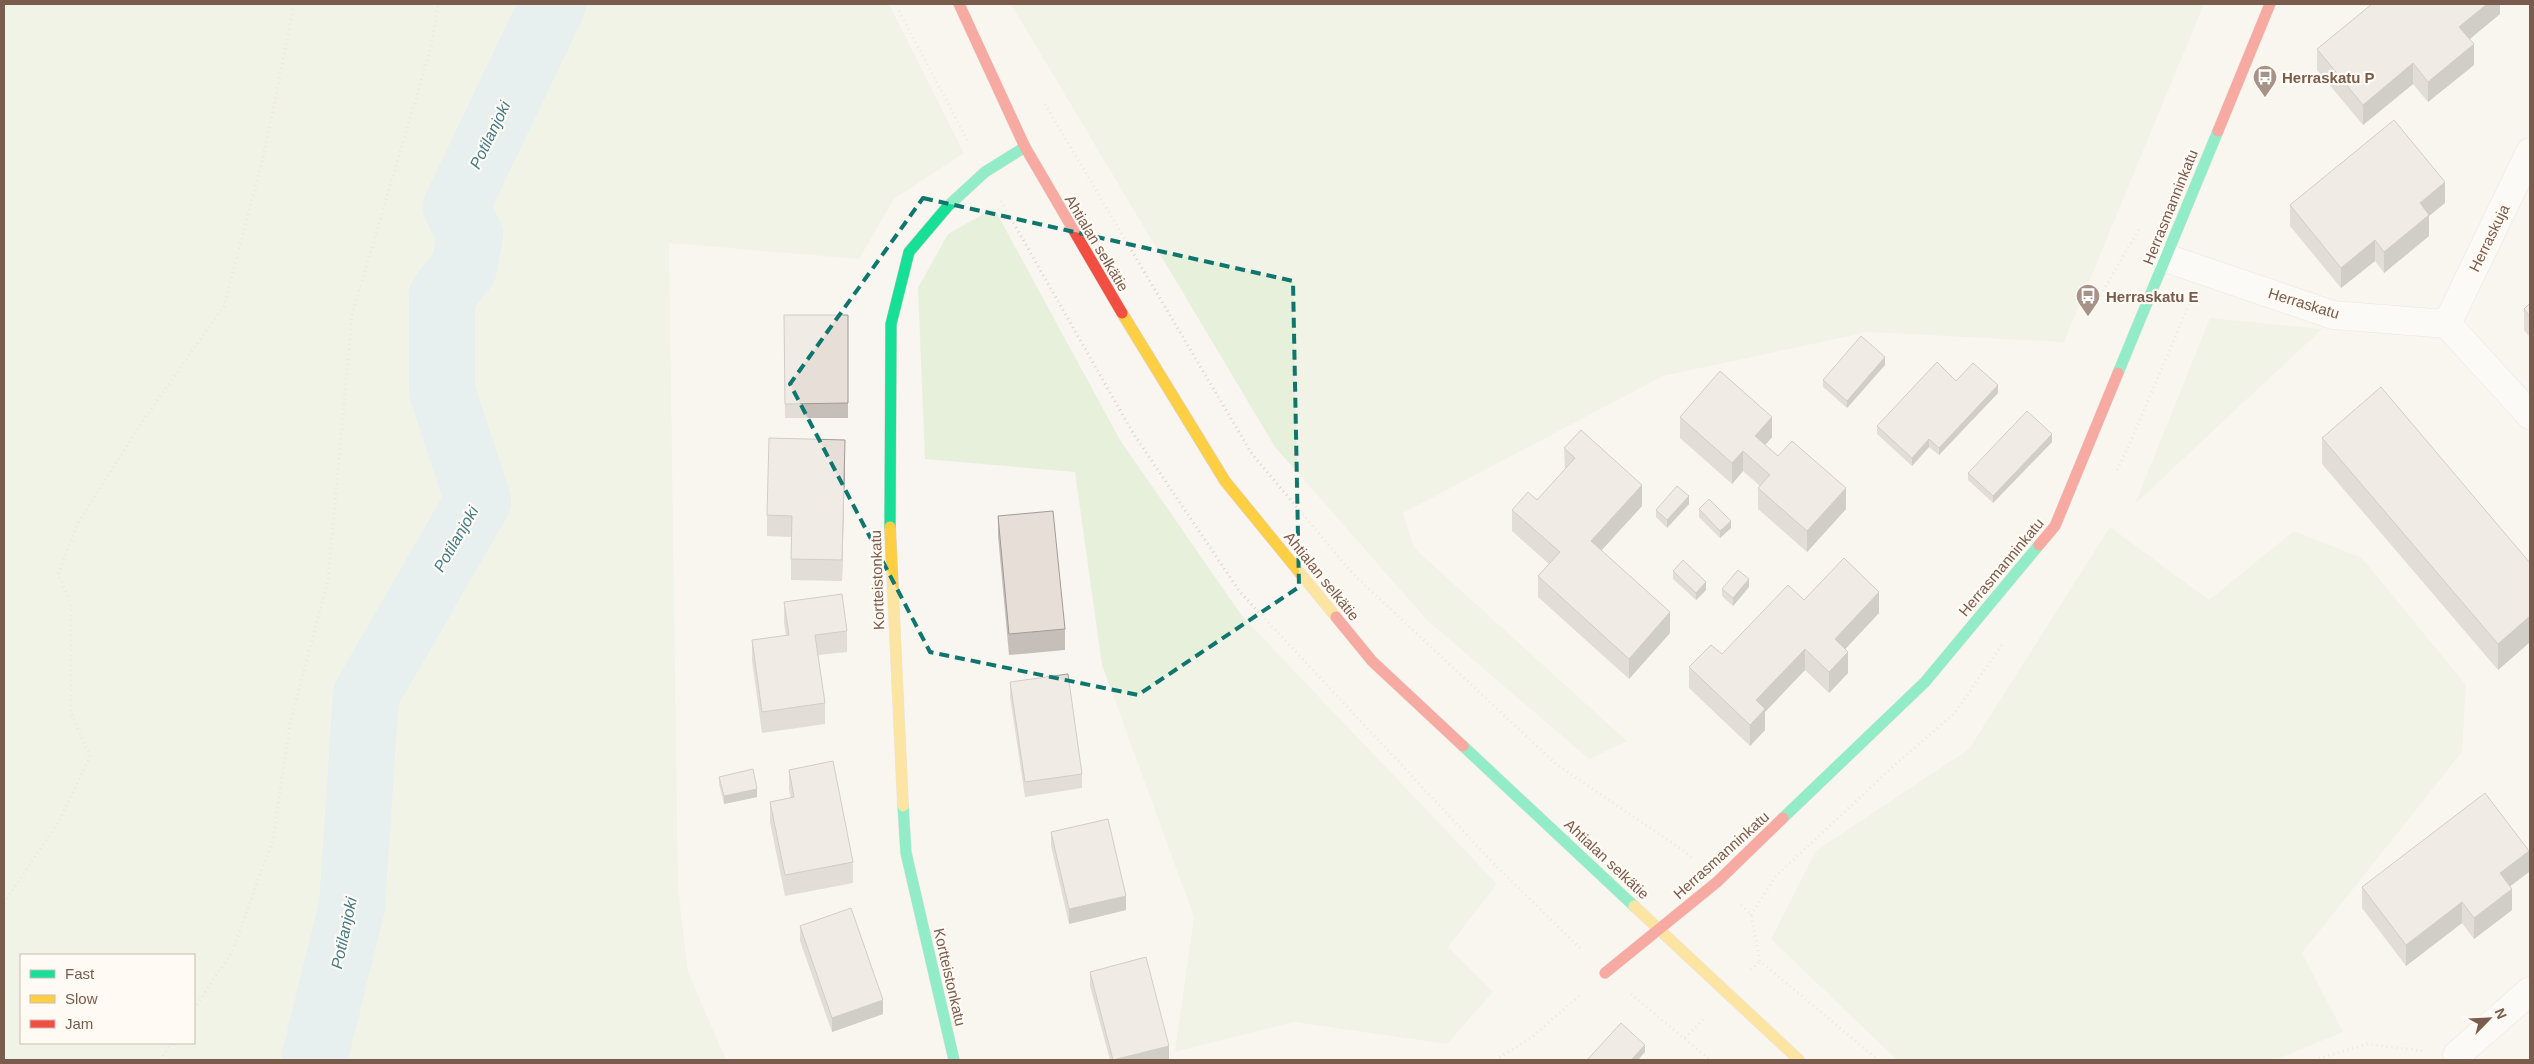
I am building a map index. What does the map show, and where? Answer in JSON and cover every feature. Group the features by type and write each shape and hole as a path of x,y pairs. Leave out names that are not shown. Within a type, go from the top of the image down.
{"street":[{"name":"Ahtialan selkätie","path":"959,4 1024,147 1093,267 1225,481 1372,661 1799,1060"},
{"name":"Herrasmanninkatu","path":"1605,973 1717,882 1925,682 2056,526 2270,4"},
{"name":"Kortteistonkatu","path":"954,1060 906,853 890,561 891,324 909,252 948,206 985,172 1024,147"},
{"name":"Herraskuja","path":"2447,324 2530,152"},
{"name":"Herraskatu","path":"2166,258 2333,315 2447,324"},
{"path":"2447,324 2530,414"},
{"path":"2458,1058 2530,991"}],"path":[{"path":"4,903 59,821 90,757 70,713 71,603 58,574 78,523 144,419 224,306 266,146 294,4"},
{"path":"195,1008 232,952 273,839 290,724 328,580 352,315 431,47 438,4"},
{"path":"1045,104 1252,454 1354,574 1556,764 1684,850 1751,915 1760,961 1878,1060"},
{"path":"1495,1060 1531,1038 1605,973 1710,1060"},
{"path":"160,1060 171,1044"},
{"path":"2314,1060 2367,1044 2458,1058"}],"highlighted area":[{"path":"923,198 1293,281 1299,587 1138,695 930,652 790,384"}],"green space":[{"path":"4,4 889,4 964,153 894,199 859,259 669,243 678,889 688,972 726,1060 4,1060"},
{"path":"1011,4 2204,4 2064,342 1868,332 1663,376 1403,513 1414,548 1627,741 1589,759 1426,619 1275,447"},
{"path":"994,208 1120,440 1242,616 1497,884 1448,947 1493,992 1447,1044 1294,1022 1175,1052 1194,917 1102,665 1075,472 925,459 918,288 948,234"},
{"path":"2210,318 2322,329 2135,504"},
{"path":"2110,527 2209,600 2294,531 2362,558 2466,685 2462,752 2302,953 2343,1032 2275,1060 1897,1060 1771,939 1816,851 1969,749"}],"building":[{"path":"2372,4 2487,4 2459,27 2474,44 2428,82 2413,63 2363,105 2317,49"},
{"path":"2394,120 2445,182 2420,203 2429,215 2384,252 2375,240 2341,268 2290,205"},
{"path":"2530,303 2530,317 2524,309"},
{"path":"784,315 848,315 848,403 785,404"},
{"path":"1861,336 1885,357 1847,401 1823,380"},
{"path":"1937,362 1956,381 1973,363 1998,385 1939,448 1929,439 1912,458 1877,426"},
{"path":"1720,371 1772,417 1755,436 1778,456 1792,441 1846,488 1807,531 1758,488 1770,475 1743,451 1732,463 1680,417"},
{"path":"2381,387 2530,563 2530,616 2498,644 2322,438"},
{"path":"2027,411 2052,434 1993,496 1968,473"},
{"path":"1581,430 1642,485 1591,541 1670,612 1629,659 1538,576 1560,552 1512,510 1528,492 1537,500 1575,458 1564,448"},
{"path":"769,438 845,440 842,560 791,559 792,516 767,515"},
{"path":"1677,486 1689,496 1667,520 1656,510"},
{"path":"1709,499 1731,521 1720,531 1699,509"},
{"path":"1053,511 1065,629 1009,634 998,516"},
{"path":"1844,558 1879,592 1835,639 1848,652 1829,672 1805,649 1756,700 1765,709 1750,725 1689,667 1711,645 1722,654 1788,585 1804,600"},
{"path":"1683,560 1706,582 1696,593 1673,571"},
{"path":"1738,570 1749,579 1733,598 1722,589"},
{"path":"842,594 847,631 815,635 825,703 762,712 752,640 789,635 784,602"},
{"path":"1068,674 1082,774 1025,782 1010,682"},
{"path":"833,761 853,862 785,875 770,802 794,797 789,770"},
{"path":"753,769 757,789 724,796 719,777"},
{"path":"2485,793 2529,851 2500,873 2512,889 2474,918 2462,902 2406,945 2362,887"},
{"path":"1108,819 1126,896 1069,909 1051,832"},
{"path":"851,908 883,1000 832,1018 800,926"},
{"path":"1146,957 1169,1046 1113,1060 1090,972"},
{"path":"1621,1023 1645,1045 1631,1060 1587,1060"}],"waterway":[{"name":"Potilanjoki","path":"314,1060 352,906 366,695 478,501 442,391 442,295 464,268 470,235 456,207 553,4"}],"traffic: fast":[{"path":"2118,373 2218,131"},
{"path":"890,527 891,324 909,252 948,206 985,172 1025,147"},
{"path":"1783,818 1925,682 2039,545"},
{"path":"1463,746 1634,906"},
{"path":"903,806 906,853 954,1060"}],"traffic: slow":[{"path":"1122,313 1225,481 1336,617"},
{"path":"890,527 903,806"},
{"path":"1634,906 1799,1060"}],"traffic: jam":[{"path":"959,4 1025,147 1122,313"},
{"path":"2218,131 2270,4"},
{"path":"2039,545 2055,526 2118,373"},
{"path":"1336,617 1372,661 1463,746"},
{"path":"1605,973 1717,882 1783,818"}],"place":[{"name":"Herraskatu P","path":"2265,98"},
{"name":"Herraskatu E","path":"2088,317"}]}
